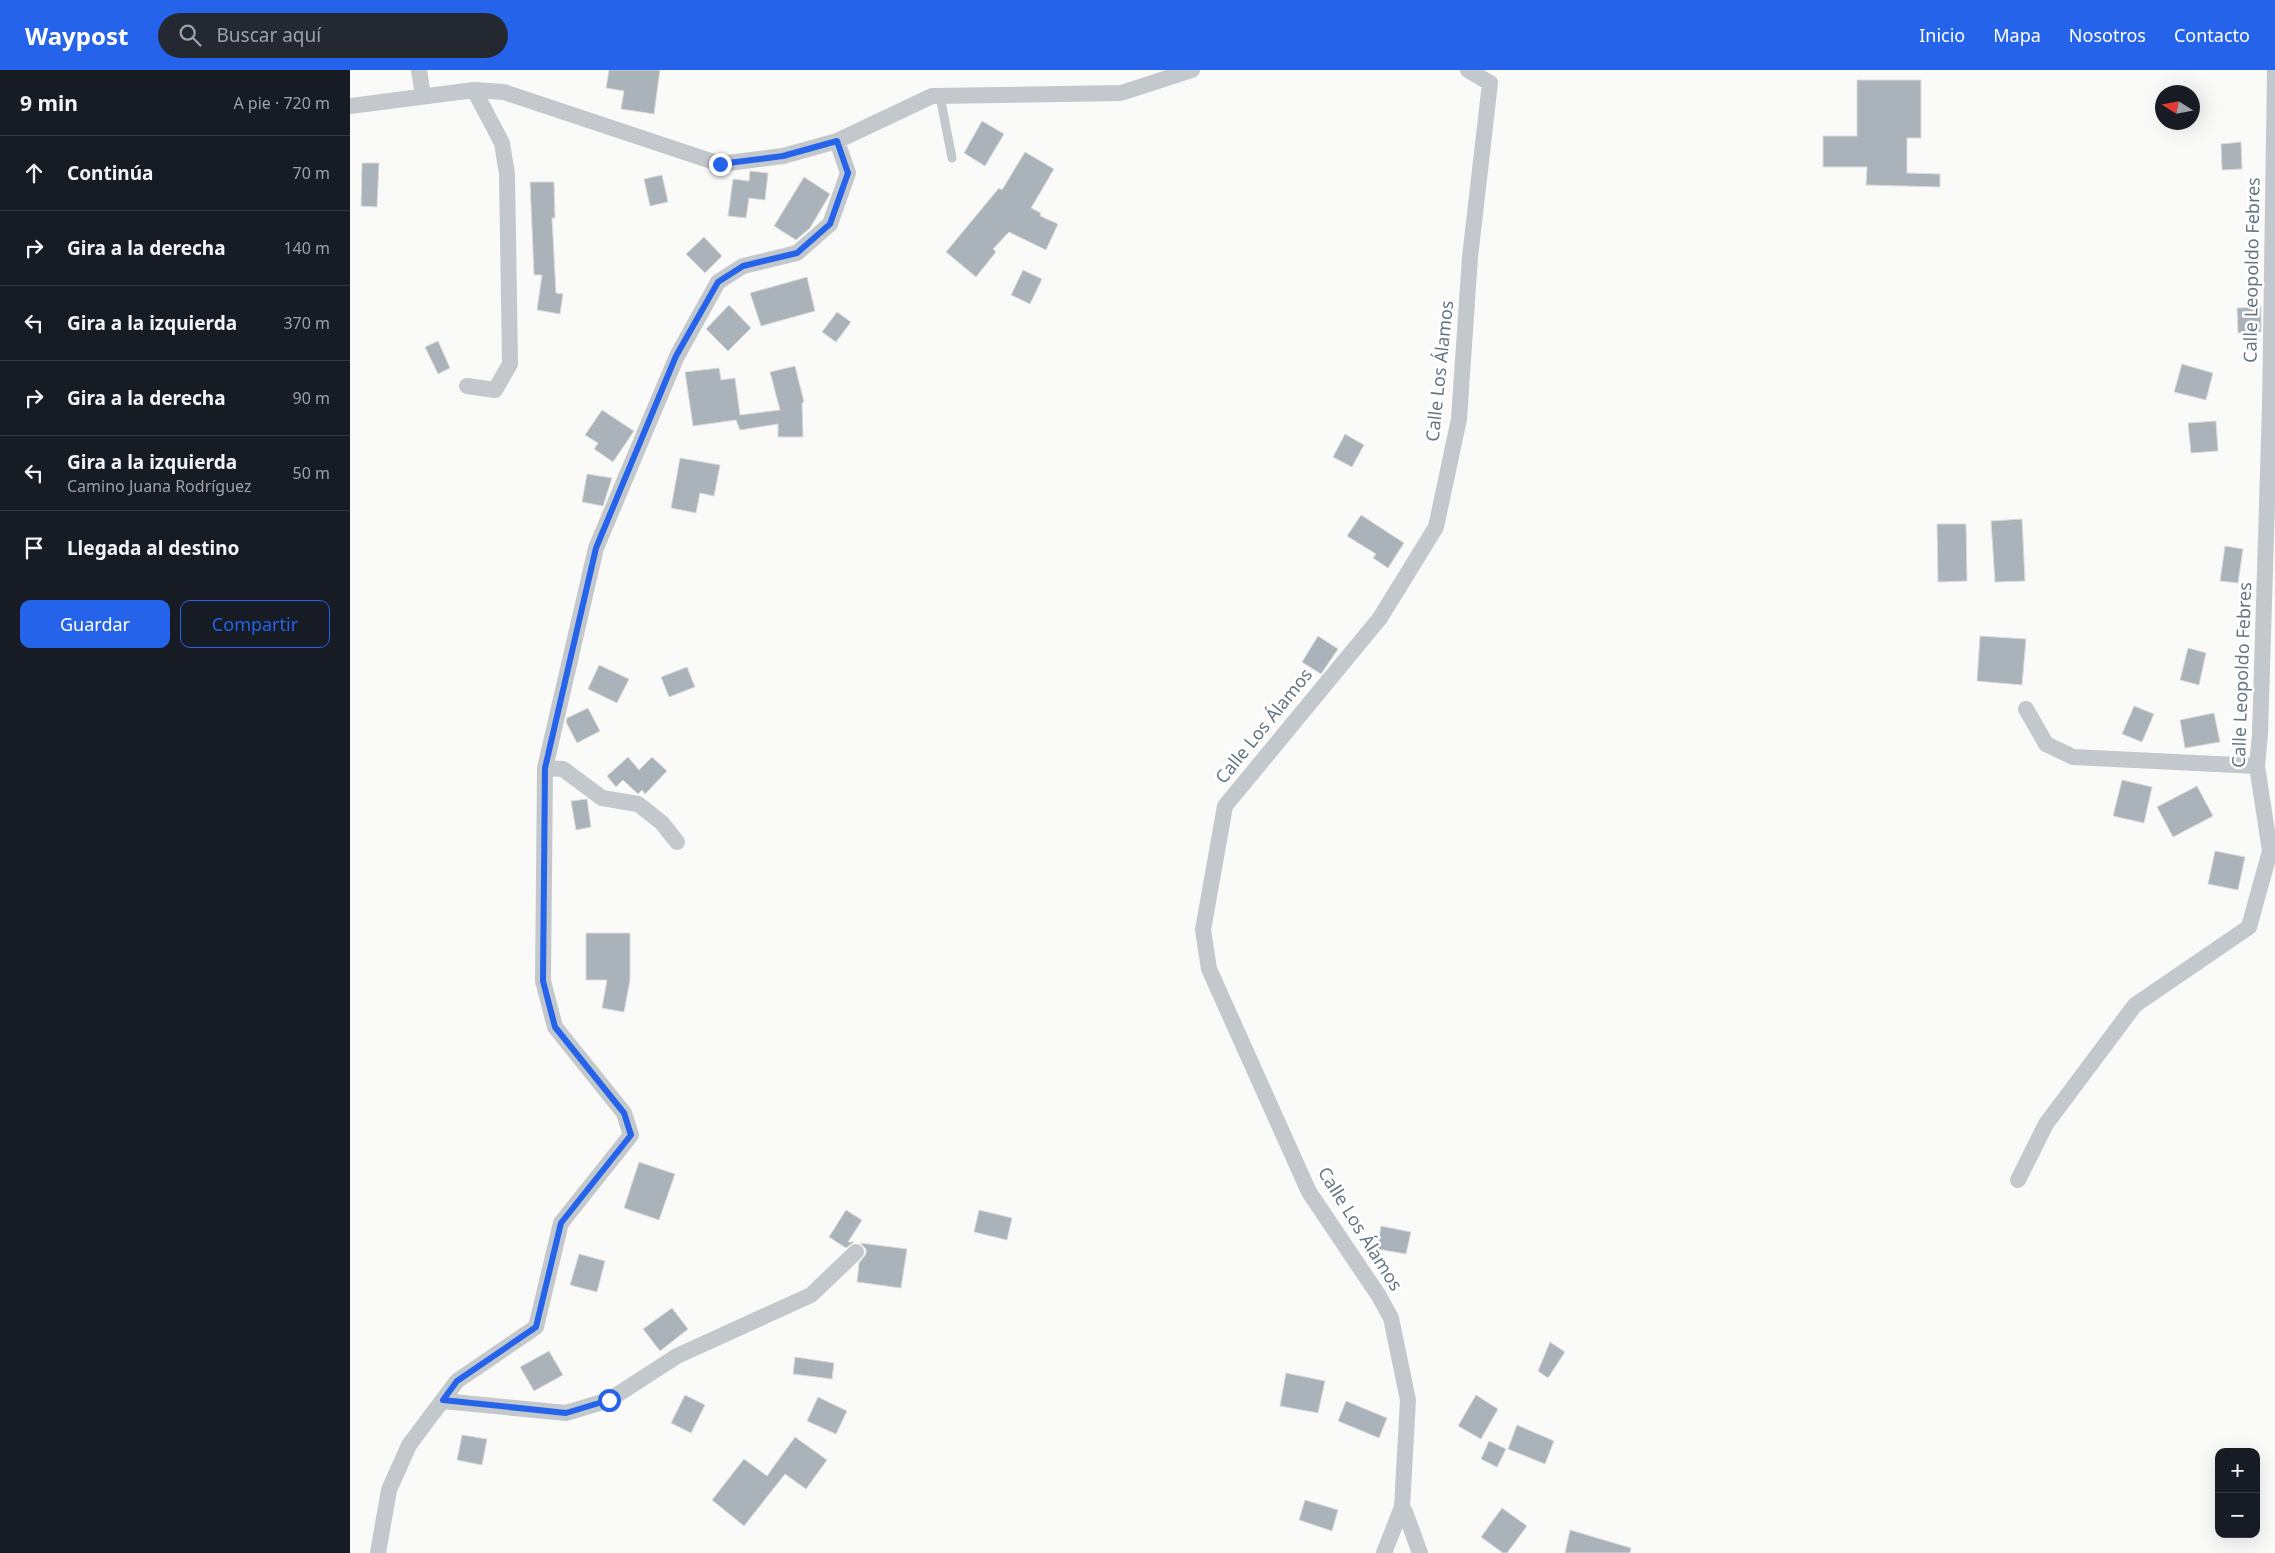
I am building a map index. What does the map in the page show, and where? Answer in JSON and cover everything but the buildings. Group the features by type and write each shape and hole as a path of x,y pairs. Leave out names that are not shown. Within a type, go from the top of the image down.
{"street":[{"path":"420,70 423,96"},
{"path":"350,106 474,90 504,92 720,164 783,156 837,141 932,96 1121,93 1192,70"},
{"name":"Calle Los Álamos","path":"1384,1553 1402,1507 1408,1400 1391,1318 1379,1296 1309,1192 1209,969 1203,930 1225,806 1380,618 1436,527 1459,419 1470,257 1490,83 1468,70"},
{"name":"Calle Leopoldo Febres","path":"2018,1180 2046,1124 2135,1005 2249,927 2270,851 2257,766 2260,734 2270,406 2275,70"},
{"path":"467,386 495,390 510,364 507,174 502,143 474,90"},
{"path":"378,1553 389,1490 409,1445 457,1381 536,1327 561,1223 631,1135 624,1113 555,1027 543,981 545,768 596,548 676,356 718,282 743,266 797,253 830,224 848,173 837,141"},
{"path":"2026,709 2046,744 2073,757 2257,766"},
{"path":"545,768 563,769 602,798 638,804 662,823 677,842"},
{"path":"443,1400 566,1413 609,1400 677,1356 811,1295 856,1252"},
{"path":"1402,1507 1406,1512 1420,1553"}],"lane":[{"path":"940,96 952,158"}],"route":[{"path":"609,1400 566,1413 443,1400 457,1381 536,1327 561,1223 631,1135 624,1113 555,1027 543,981 545,768 596,548 676,356 718,282 743,266 797,253 830,224 848,173 837,141 783,156 720,164"}]}
